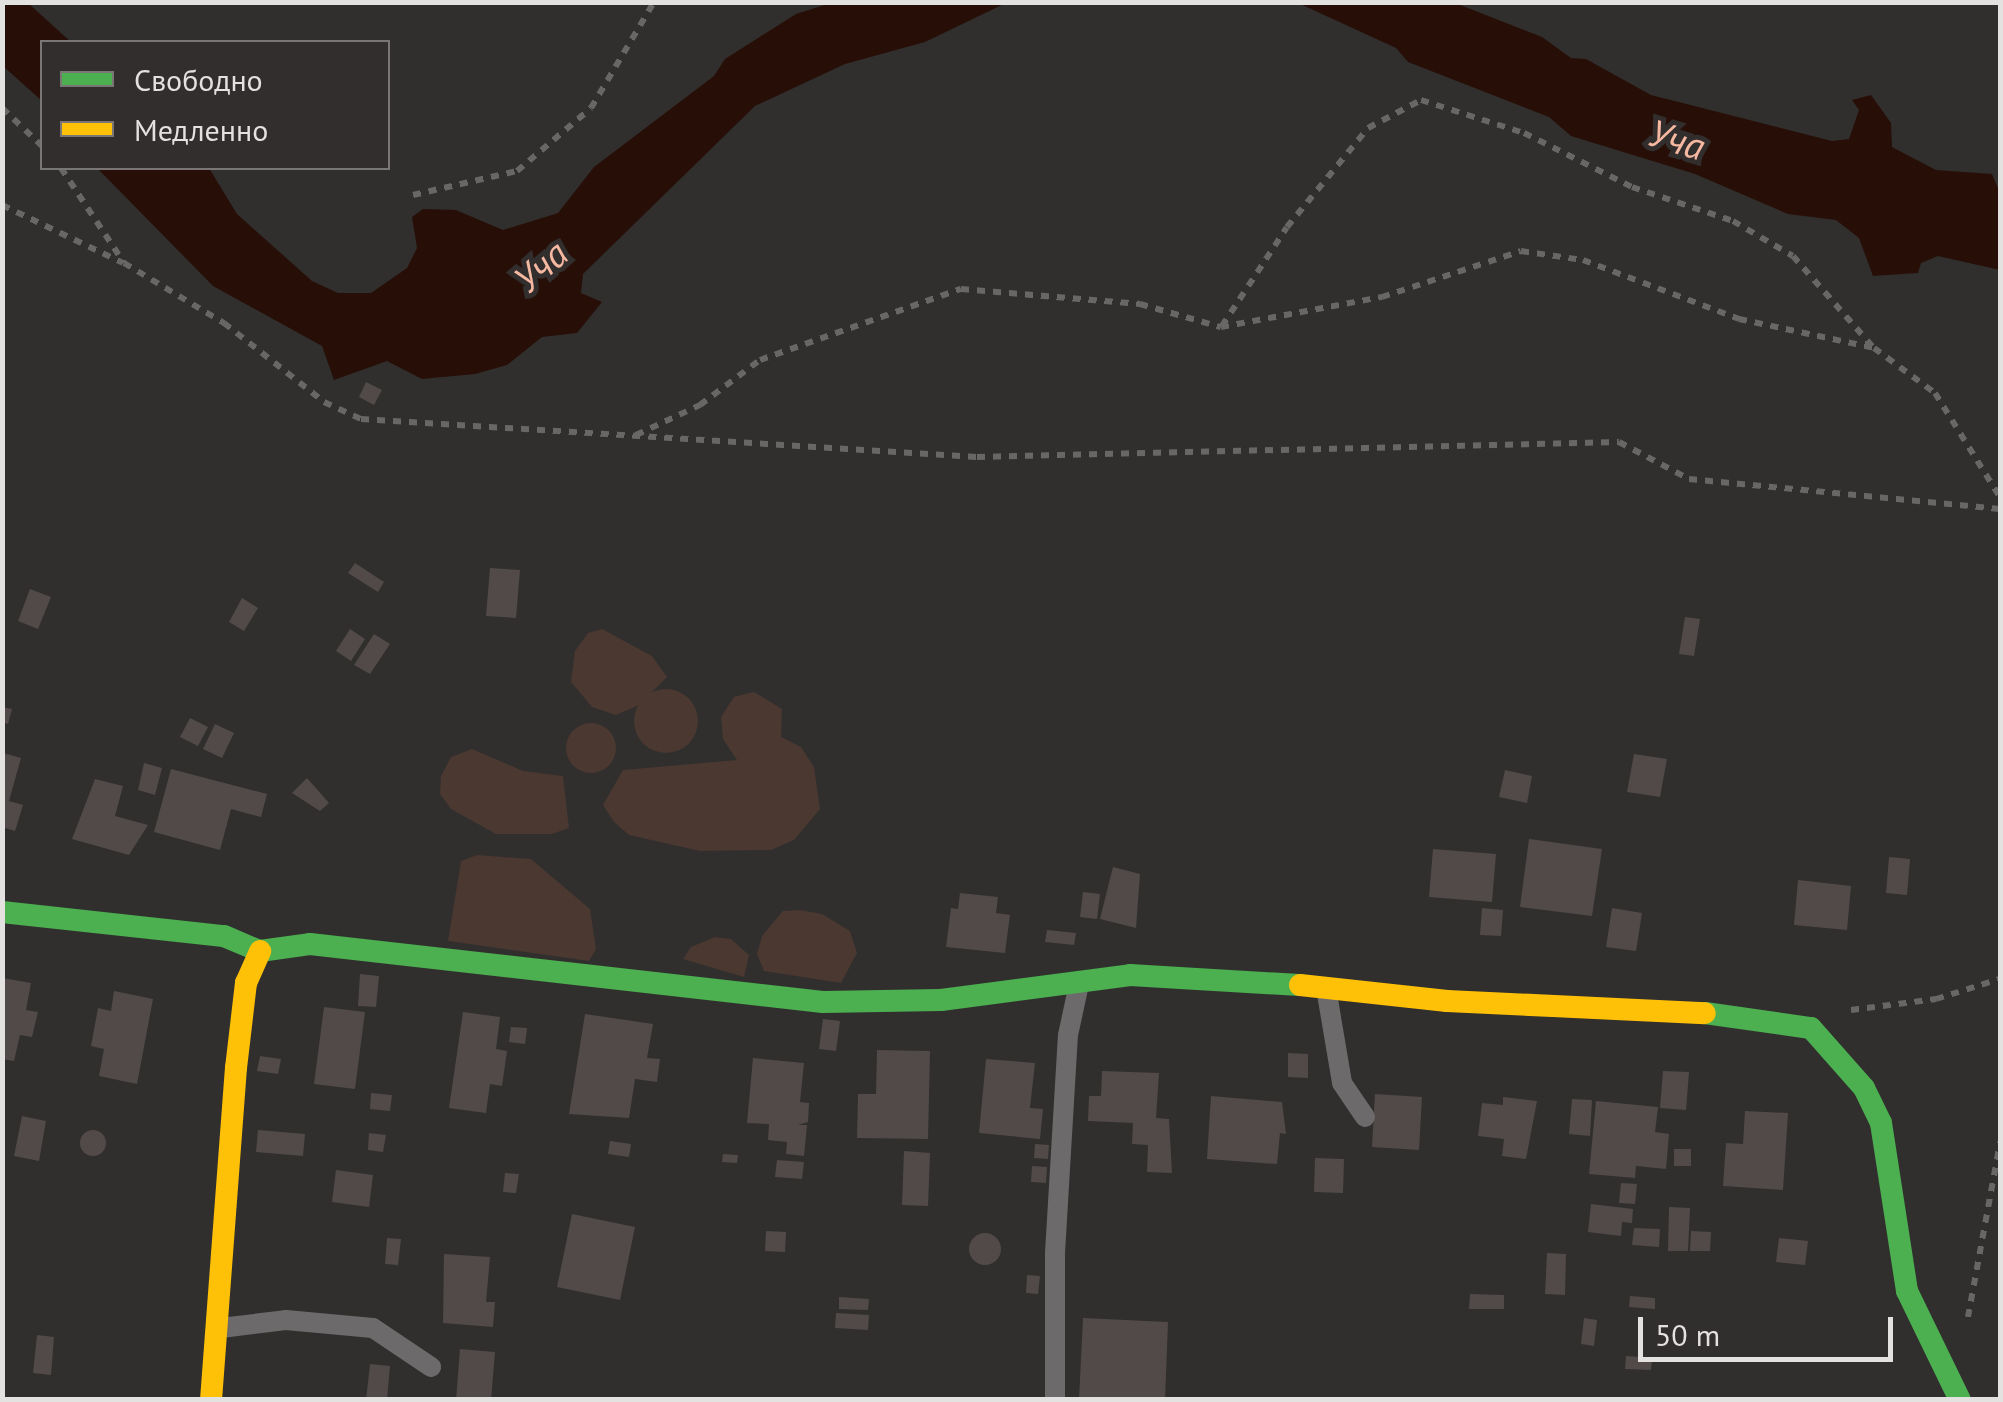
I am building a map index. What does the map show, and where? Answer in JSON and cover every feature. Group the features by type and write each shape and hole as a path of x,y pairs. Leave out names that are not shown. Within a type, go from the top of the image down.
{"street":[{"path":"2,912 224,936 260,951 310,944 823,1002 942,1000 1080,982 1196,974 1594,1011 1754,1016 1812,1028 1864,1088 1881,1123 1907,1291 1959,1397"},
{"path":"211,1400 246,984 260,951"}],"lane":[{"path":"1055,1400 1055,1254 1068,1036 1080,982"},
{"path":"1326,986 1342,1083 1365,1116"},
{"path":"214,1329 336,1321 373,1328 431,1367"}],"path":[{"path":"413,195 517,171 591,108 654,2"},
{"path":"1221,327 1286,228 1368,128 1421,100 1524,133 1632,187 1733,221 1793,256 1874,348 1935,393 2000,497"},
{"path":"2,108 40,144"},
{"path":"61,170 124,263"},
{"path":"2,205 124,263 224,323 324,402 362,419 977,457 1619,442 1688,480 2000,510"},
{"path":"634,436 700,406 760,360 960,289 1140,304 1221,327 1382,297 1521,251 1583,260 1740,319 1874,348"},
{"path":"1812,1028 1831,1015 1936,999 2000,979"},
{"path":"1966,1328 2000,1142"}],"shaded area":[{"path":"602,629 652,656 667,677 639,705 616,715 592,707 571,682 575,651 588,633"},
{"path":"666,689 689,698 698,721 689,744 666,753 643,744 634,721 643,698"},
{"path":"754,692 782,709 781,737 801,747 814,767 820,809 794,840 771,850 700,851 629,835 614,822 603,805 623,770 737,760 723,739 721,717 734,697"},
{"path":"591,723 609,730 616,748 609,766 591,773 573,766 566,748 573,730"},
{"path":"472,749 523,771 563,776 569,828 552,834 496,834 451,809 440,794 441,776 451,757"},
{"path":"477,855 531,859 590,909 596,949 589,961 448,941 461,861"},
{"path":"783,911 822,914 850,931 857,953 841,983 764,971 757,954 762,936"},
{"path":"715,937 731,939 749,955 744,977 683,959 691,947"}],"water":[{"path":"3,2 28,3 69,40 40,40 40,99 3,66"},
{"name":"Уча","path":"831,3 1006,3 925,42 845,64 755,106 583,274 581,293 602,302 577,333 542,337 507,365 475,374 422,379 387,361 334,380 322,346 213,286 99,170 210,170 237,214 312,281 338,293 371,293 407,268 417,248 412,217 423,209 456,210 503,230 558,213 594,167 714,76 725,59 796,14"},
{"name":"Уча","path":"1298,3 1455,3 1542,37 1571,58 1586,59 1651,95 1832,141 1849,139 1859,110 1852,100 1871,95 1891,123 1892,147 1936,170 1992,174 2000,193 2000,270 1938,256 1921,263 1918,273 1873,276 1859,238 1836,220 1788,214 1695,174 1571,136 1549,117 1408,62 1396,48"}],"building":[{"path":"366,382 382,390 374,405 359,397"},
{"path":"355,563 384,582 378,592 348,573"},
{"path":"490,568 520,570 516,618 486,616"},
{"path":"30,589 51,597 38,629 18,621"},
{"path":"242,598 258,608 244,631 229,622"},
{"path":"1685,617 1700,619 1694,656 1679,654"},
{"path":"350,629 365,639 351,661 336,651"},
{"path":"374,634 390,644 370,674 354,665"},
{"path":"2,707 12,709 8,724 2,722"},
{"path":"190,718 208,727 198,746 180,737"},
{"path":"215,724 234,733 222,758 203,749"},
{"path":"3,753 21,758 9,801 23,805 15,831 2,827"},
{"path":"1634,754 1667,759 1660,797 1627,792"},
{"path":"144,763 162,768 155,795 138,790"},
{"path":"171,769 267,794 261,817 231,809 220,850 154,832"},
{"path":"1505,770 1532,776 1527,803 1499,797"},
{"path":"307,778 329,803 320,811 292,793"},
{"path":"95,779 123,786 115,816 148,825 129,855 72,839"},
{"path":"1529,839 1602,849 1592,916 1520,907"},
{"path":"1433,849 1496,854 1492,902 1429,897"},
{"path":"1889,857 1910,859 1907,895 1886,893"},
{"path":"1113,867 1140,874 1136,928 1100,919"},
{"path":"1798,880 1851,886 1847,930 1794,925"},
{"path":"1083,892 1100,894 1097,919 1080,917"},
{"path":"960,893 998,897 996,913 1010,915 1005,953 946,947 951,908 958,909"},
{"path":"1482,908 1503,910 1501,936 1480,935"},
{"path":"1612,908 1642,913 1636,951 1606,947"},
{"path":"1047,930 1076,933 1074,945 1045,942"},
{"path":"360,974 379,976 376,1007 358,1006"},
{"path":"2,978 31,983 26,1010 38,1012 32,1037 20,1035 14,1061 2,1059"},
{"path":"114,991 153,999 137,1084 99,1076 104,1049 91,1046 98,1008 111,1011"},
{"path":"324,1007 365,1012 355,1089 314,1084"},
{"path":"463,1012 500,1017 496,1049 507,1051 502,1086 490,1084 486,1113 449,1108"},
{"path":"585,1014 653,1024 647,1058 660,1059 657,1082 635,1079 629,1118 569,1114"},
{"path":"823,1019 840,1021 836,1051 819,1049"},
{"path":"511,1027 527,1028 525,1044 509,1042"},
{"path":"877,1050 930,1051 928,1139 857,1138 858,1094 876,1094"},
{"path":"1288,1053 1308,1054 1308,1078 1288,1077"},
{"path":"260,1056 281,1059 278,1074 257,1071"},
{"path":"753,1058 804,1063 800,1102 809,1103 808,1122 798,1125 807,1125 804,1156 786,1154 787,1142 768,1140 769,1124 747,1123"},
{"path":"986,1059 1035,1063 1030,1108 1043,1109 1040,1139 979,1133"},
{"path":"1102,1071 1159,1073 1156,1118 1169,1119 1172,1173 1147,1172 1148,1145 1132,1144 1133,1123 1088,1121 1089,1096 1101,1096"},
{"path":"1663,1071 1689,1072 1686,1110 1660,1108"},
{"path":"371,1093 392,1095 390,1111 370,1109"},
{"path":"1375,1094 1422,1097 1419,1150 1372,1147"},
{"path":"1211,1096 1282,1102 1286,1134 1280,1133 1277,1164 1207,1159"},
{"path":"1503,1097 1537,1101 1526,1159 1502,1156 1504,1139 1478,1136 1482,1103 1503,1105"},
{"path":"1572,1099 1592,1100 1590,1136 1569,1134"},
{"path":"1596,1101 1658,1107 1655,1132 1669,1134 1666,1169 1636,1166 1635,1178 1589,1174"},
{"path":"1745,1111 1788,1113 1783,1190 1723,1186 1726,1143 1743,1144"},
{"path":"22,1116 46,1121 39,1161 14,1156"},
{"path":"93,1130 102,1134 106,1143 102,1152 93,1156 84,1152 80,1143 84,1134"},
{"path":"258,1130 305,1134 303,1156 256,1152"},
{"path":"369,1133 386,1135 383,1152 368,1150"},
{"path":"610,1141 631,1144 629,1157 608,1154"},
{"path":"1035,1144 1049,1145 1048,1159 1034,1158"},
{"path":"1674,1149 1691,1149 1691,1166 1674,1166"},
{"path":"904,1151 930,1153 928,1206 902,1205"},
{"path":"723,1154 738,1155 737,1163 722,1162"},
{"path":"1315,1158 1344,1159 1343,1193 1314,1192"},
{"path":"777,1160 804,1162 802,1179 775,1177"},
{"path":"1032,1166 1047,1167 1046,1183 1031,1182"},
{"path":"336,1170 373,1175 369,1207 332,1202"},
{"path":"505,1173 519,1174 516,1193 503,1192"},
{"path":"1621,1183 1637,1184 1635,1204 1619,1203"},
{"path":"1591,1204 1633,1209 1632,1223 1622,1222 1621,1236 1588,1232"},
{"path":"1669,1207 1690,1208 1688,1251 1668,1251"},
{"path":"572,1214 635,1227 620,1300 557,1287"},
{"path":"1634,1228 1660,1229 1659,1247 1632,1245"},
{"path":"766,1231 786,1232 785,1252 765,1251"},
{"path":"1691,1231 1711,1232 1710,1251 1690,1251"},
{"path":"985,1233 996,1238 1001,1249 996,1260 985,1265 974,1260 969,1249 974,1238"},
{"path":"387,1238 401,1239 398,1265 385,1264"},
{"path":"1779,1238 1808,1241 1805,1265 1776,1262"},
{"path":"1547,1253 1566,1254 1565,1295 1545,1294"},
{"path":"444,1254 490,1257 486,1302 495,1302 493,1327 443,1323"},
{"path":"1027,1275 1040,1276 1038,1294 1026,1293"},
{"path":"1470,1294 1504,1295 1504,1309 1469,1309"},
{"path":"1630,1296 1655,1298 1655,1309 1629,1307"},
{"path":"839,1297 869,1299 868,1310 839,1309"},
{"path":"836,1313 869,1315 868,1330 835,1328"},
{"path":"1083,1318 1168,1322 1165,1400 1079,1400"},
{"path":"1584,1318 1597,1320 1594,1346 1581,1344"},
{"path":"37,1335 54,1337 51,1375 33,1373"},
{"path":"460,1349 495,1352 491,1400 456,1400"},
{"path":"1626,1356 1652,1358 1651,1370 1625,1369"},
{"path":"370,1364 390,1366 387,1400 366,1400"}],"traffic: fast":[{"path":"2,912 224,936 260,951 310,944 823,1002 941,1000 1130,975 1300,985"},
{"path":"1705,1013 1811,1028 1864,1088 1881,1123 1907,1291 1960,1400"}],"traffic: slow":[{"path":"211,1400 236,1068 246,983 260,951"},
{"path":"1300,985 1447,1001 1705,1013"}]}
